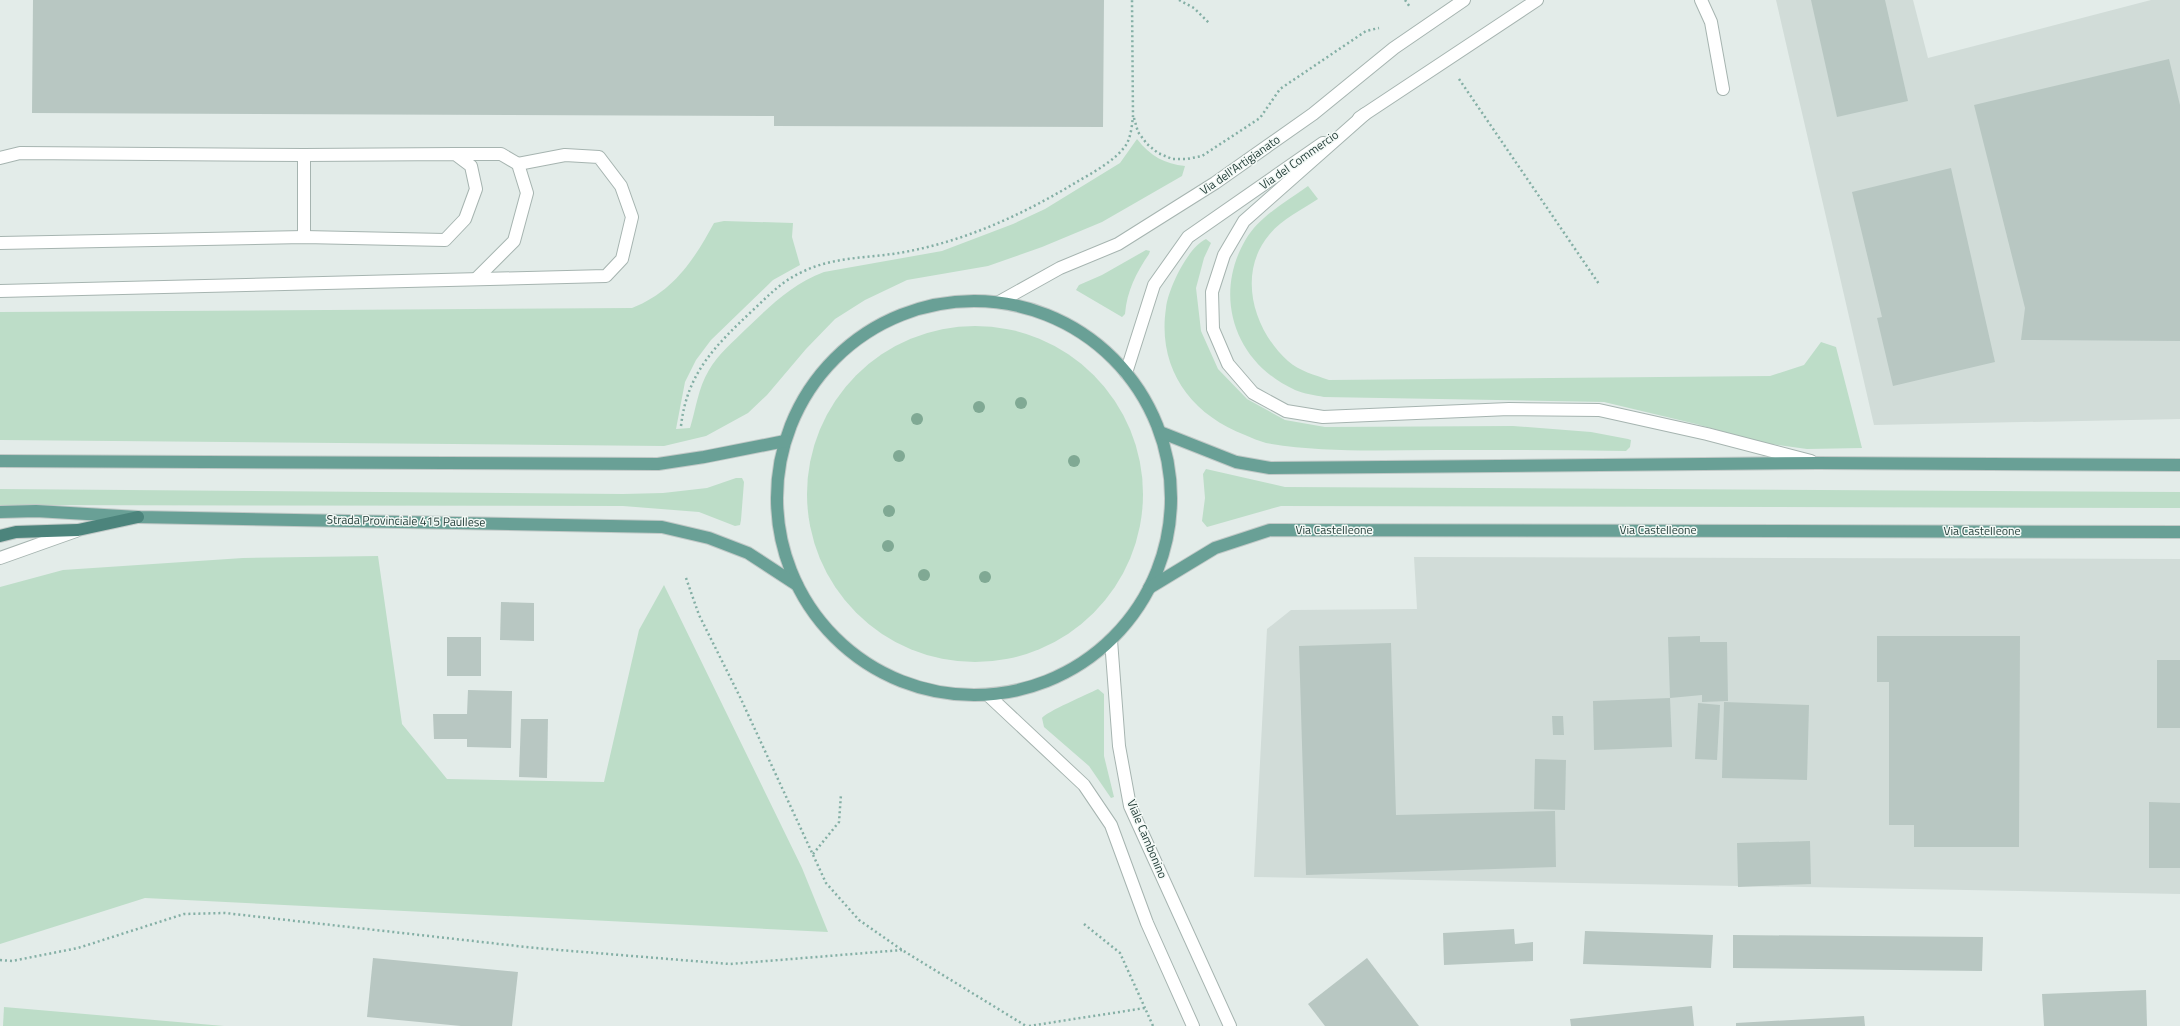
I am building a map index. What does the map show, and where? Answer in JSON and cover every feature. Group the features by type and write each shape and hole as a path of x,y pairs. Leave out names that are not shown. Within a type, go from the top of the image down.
{"highway":[{"path":"0,536 16,532 78,530 138,517"}],"main road":[{"path":"969,301 999,302 1028,308 1056,319 1076,330 1106,352 1126,373 1147,404 1160,432 1168,463 1171,495 1169,527 1162,558 1149,588 1133,616 1111,640 1075,668 1033,687 989,696 937,693 888,677 845,649 810,611 787,565 781,544 776,503 777,482 784,441 796,412 812,386 831,362 854,342 880,325 908,312 938,304 969,301"},
{"path":"1160,432 1236,462 1270,468 1818,463 2180,465"},
{"path":"0,461 658,464 704,457 784,441"},
{"name":"Strada Provinciale 415 Paullese","path":"0,512 36,511 138,517 662,527 709,538 748,553 798,586"},
{"name":"Via Castelleone","path":"1149,588 1215,548 1270,530 2180,532"}],"street":[{"name":"Via dell'Artigianato","path":"999,302 1060,268 1118,244 1215,183 1313,114 1394,48 1464,0"},
{"name":"Via del Commercio","path":"1126,373 1154,285 1188,237 1365,114 1537,0"},
{"path":"1701,0 1711,22 1723,89"},
{"path":"1365,114 1244,221 1224,255 1212,292 1213,329 1228,364 1253,393 1286,411 1323,417 1509,409 1599,410 1707,434 1818,463"},
{"path":"0,158 20,153 304,155 501,154 518,164 565,155 599,157 620,186 632,216 622,259 606,276 0,291"},
{"path":"0,242 304,238 445,240 465,219 476,190 471,166 455,154"},
{"path":"304,155 304,238"},
{"path":"476,279 514,241 527,193 518,164"},
{"path":"0,558 78,530"},
{"name":"Viale Cambonino","path":"1111,640 1119,746 1130,806 1230,1026"},
{"path":"989,696 1084,785 1111,825 1147,923 1193,1026"}],"path":[{"path":"682,426 683,413 690,387 701,365 717,344 780,284 821,264 899,253 940,244 977,232 1012,217 1074,184 1115,156 1126,145 1130,134 1133,116 1132,0"},
{"path":"1179,0 1194,8 1209,23"},
{"path":"1405,0 1424,27"},
{"path":"1133,116 1138,132 1147,144 1158,153 1172,159 1187,159 1202,156 1260,118 1280,89 1366,31 1385,27"},
{"path":"1446,60 1599,284"},
{"path":"686,578 699,615 740,697 826,883 859,920 902,950 1026,1026"},
{"path":"813,854 839,822 841,794"},
{"path":"0,960 12,961 78,948 184,914 225,913 535,948 730,964 902,950"},
{"path":"1084,924 1120,953 1154,1026"},
{"path":"1029,1026 1145,1008"}],"shaded area":[{"path":"1776,0 1913,0 1928,58 2151,0 2180,0 2180,419 1874,425"},
{"path":"1414,557 2180,559 2180,894 1254,877 1267,629 1291,610 1417,609"}],"green space":[{"path":"1137,139 1147,150 1158,158 1185,166 1182,176 1102,222 1042,247 988,266 907,280 865,300 835,319 806,349 767,395 748,413 706,436 664,446 0,440 0,312 632,308 659,293 671,284 699,250 714,223 724,221 793,223 792,237 800,265 773,280 711,340 696,360 685,382 676,429 690,428 702,384 713,364 726,348 755,320 792,289 812,277 824,272 942,251 1013,224 1045,209 1120,163"},
{"path":"1308,186 1318,199 1285,220 1269,235 1259,250 1254,266 1252,283 1253,301 1258,318 1266,334 1288,361 1302,370 1329,380 1770,376 1804,365 1821,342 1836,347 1862,448 1807,449 1764,443 1696,424 1604,402 1324,397 1295,390 1274,378 1257,363 1244,345 1235,326 1231,305 1231,283 1236,261 1246,239 1252,231 1266,216"},
{"path":"1206,239 1211,243 1204,258 1196,288 1201,331 1218,369 1247,399 1285,420 1325,427 1513,426 1591,432 1631,440 1630,447 1626,451 1331,450 1266,443 1225,426 1208,415 1193,401 1182,386 1173,369 1167,350 1165,330 1166,308 1171,290 1180,269 1192,250"},
{"path":"1146,250 1150,251 1149,254 1133,282 1125,314 1122,317 1076,290 1079,285 1102,275"},
{"path":"975,326 1008,329 1039,339 1068,354 1094,375 1115,401 1130,430 1140,461 1143,494 1140,527 1130,558 1115,587 1094,613 1068,634 1039,649 1008,659 975,662 942,659 911,649 882,634 856,613 835,587 820,558 810,527 807,494 810,461 820,430 835,401 856,375 882,354 911,339 942,329"},
{"path":"1206,469 1285,487 2180,492 2180,508 1281,506 1207,527 1202,521 1205,498 1203,474"},
{"path":"736,478 742,478 744,482 740,525 735,526 699,512 623,506 0,505 0,489 623,494 663,493 707,488"},
{"path":"378,556 402,724 447,779 604,782 639,630 664,585 802,868 828,932 145,898 0,944 0,587 63,570 243,558"},
{"path":"1098,689 1104,694 1104,756 1114,797 1111,798 1089,766 1044,727 1042,718 1045,715"},
{"path":"4,1007 224,1026 3,1026"}],"building":[{"path":"33,0 1104,0 1103,127 774,126 774,116 32,113"},
{"path":"1811,0 1885,0 1908,101 1837,117"},
{"path":"2169,59 2180,105 2180,341 2021,340 2025,308 1974,105"},
{"path":"1951,168 1995,362 1893,386 1877,318 1882,317 1852,192"},
{"path":"501,602 534,603 534,641 500,640"},
{"path":"1700,636 1700,642 1727,642 1728,701 1702,702 1702,695 1670,698 1668,637"},
{"path":"1877,636 2020,636 2019,847 1914,847 1914,825 1889,825 1889,682 1877,682"},
{"path":"447,637 481,637 481,676 447,676"},
{"path":"1391,643 1396,815 1555,811 1556,867 1306,875 1299,646"},
{"path":"2157,660 2180,660 2180,728 2157,728"},
{"path":"468,690 512,691 511,748 467,747 467,739 434,739 433,714 467,714"},
{"path":"1670,698 1672,747 1594,750 1593,701"},
{"path":"1724,702 1809,705 1807,780 1722,778"},
{"path":"1698,703 1720,705 1717,760 1695,759"},
{"path":"1552,716 1563,716 1564,735 1553,735"},
{"path":"521,719 548,719 547,778 519,777"},
{"path":"1535,759 1566,760 1565,810 1534,809"},
{"path":"2149,802 2180,803 2180,868 2149,868"},
{"path":"1810,841 1811,884 1738,887 1737,843"},
{"path":"1514,929 1515,944 1533,942 1533,961 1444,965 1443,933"},
{"path":"1585,931 1713,935 1711,968 1583,964"},
{"path":"1733,935 1983,937 1982,971 1733,968"},
{"path":"373,958 518,972 512,1026 461,1026 367,1017"},
{"path":"1367,958 1419,1026 1325,1026 1308,1004"},
{"path":"2146,990 2147,1026 2044,1026 2042,994"},
{"path":"1692,1006 1694,1026 1571,1026 1570,1019"},
{"path":"1864,1016 1865,1026 1736,1026 1736,1023"}]}
